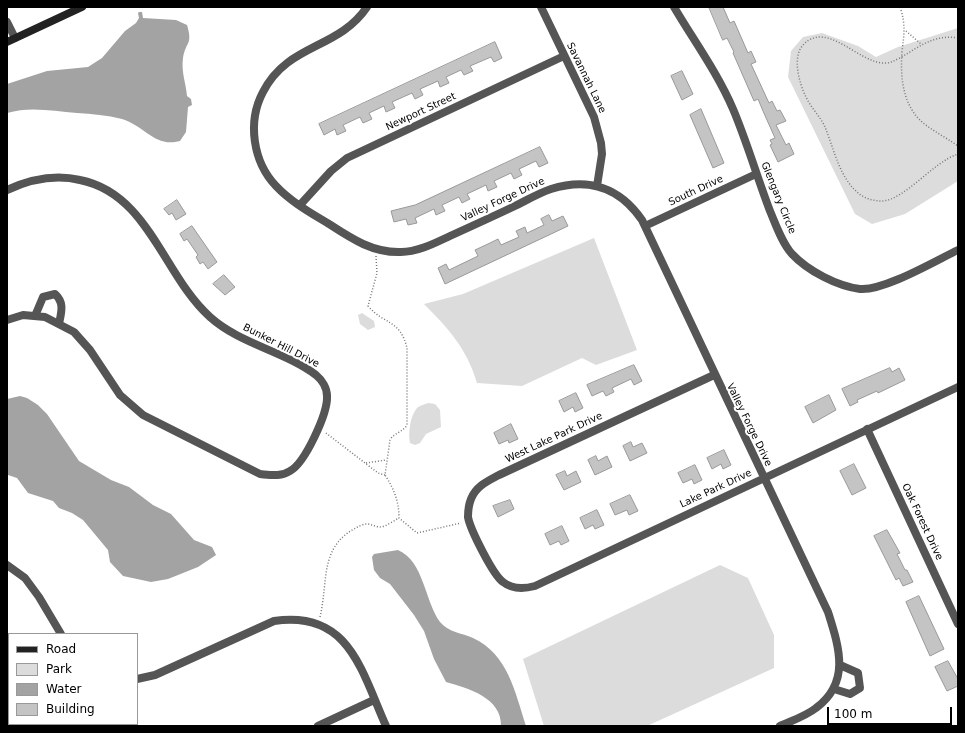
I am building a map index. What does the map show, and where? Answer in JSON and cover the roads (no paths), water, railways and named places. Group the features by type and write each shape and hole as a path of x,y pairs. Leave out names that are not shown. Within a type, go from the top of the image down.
{"street":[{"path":"7,42 82,7"},
{"name":"Valley Forge Drive","path":"367,7 354,23 343,32 299,54 281,66 270,80 259,101 255,116 254,131 260,160 275,185 300,205 358,242 376,251 402,252 432,244 551,189 576,184 597,186 615,192 628,202 637,212 645,226 714,375 828,612 839,646 840,666 838,679 834,689 816,709 780,726"},
{"name":"Savannah Lane","path":"540,7 594,117 601,143 602,154 597,186"},
{"name":"Glengary Circle","path":"674,7 706,57 724,91 733,110 777,227 791,253 821,277 861,289 881,286 958,250"},
{"path":"7,22 15,38"},
{"name":"Newport Street","path":"300,205 331,171 347,158 564,56"},
{"name":"South Drive","path":"645,226 756,174"},
{"name":"Bunker Hill Drive","path":"7,190 42,178 72,178 93,183 121,199 143,224 194,300 210,317 227,330 309,370 319,378 327,394 326,408 304,456 291,471 278,476 260,474 142,415 120,395 90,350 74,332 45,317 23,315 7,320"},
{"path":"35,316 43,297 54,294 61,302 62,312 59,324"},
{"name":"West Lake Park Drive","path":"489,563 469,520 468,511 471,498 483,484 714,375"},
{"name":"Lake Park Drive","path":"489,563 498,577 508,585 521,589 535,586 958,387"},
{"name":"Oak Forest Drive","path":"868,429 958,624"},
{"path":"7,565 25,578 60,633"},
{"path":"138,679 155,675 274,621 291,619 319,623 331,629 341,638 354,655 386,726"},
{"path":"834,689 850,694 860,688 858,673 840,666"},
{"path":"318,726 374,700"}],"water":[{"path":"139,12 142,12 143,18 176,20 187,25 189,31 189,40 183,58 183,68 187,96 191,99 192,105 188,107 186,132 180,141 164,142 130,122 94,114 42,110 24,110 7,113 7,84 47,71 88,67 102,58 125,31 136,23 139,18"},
{"path":"20,396 27,398 38,405 47,414 79,461 111,480 129,487 153,505 171,514 194,540 212,547 216,555 198,567 168,579 151,582 123,576 110,562 108,550 83,520 72,513 59,508 53,501 28,493 17,478 8,475 7,399"},
{"path":"398,550 407,555 419,572 435,614 440,622 447,628 473,638 485,645 502,664 514,687 526,726 501,726 500,716 490,701 464,687 446,682 434,659 424,631 414,615 390,584 380,578 374,570 372,557 374,554"}]}
